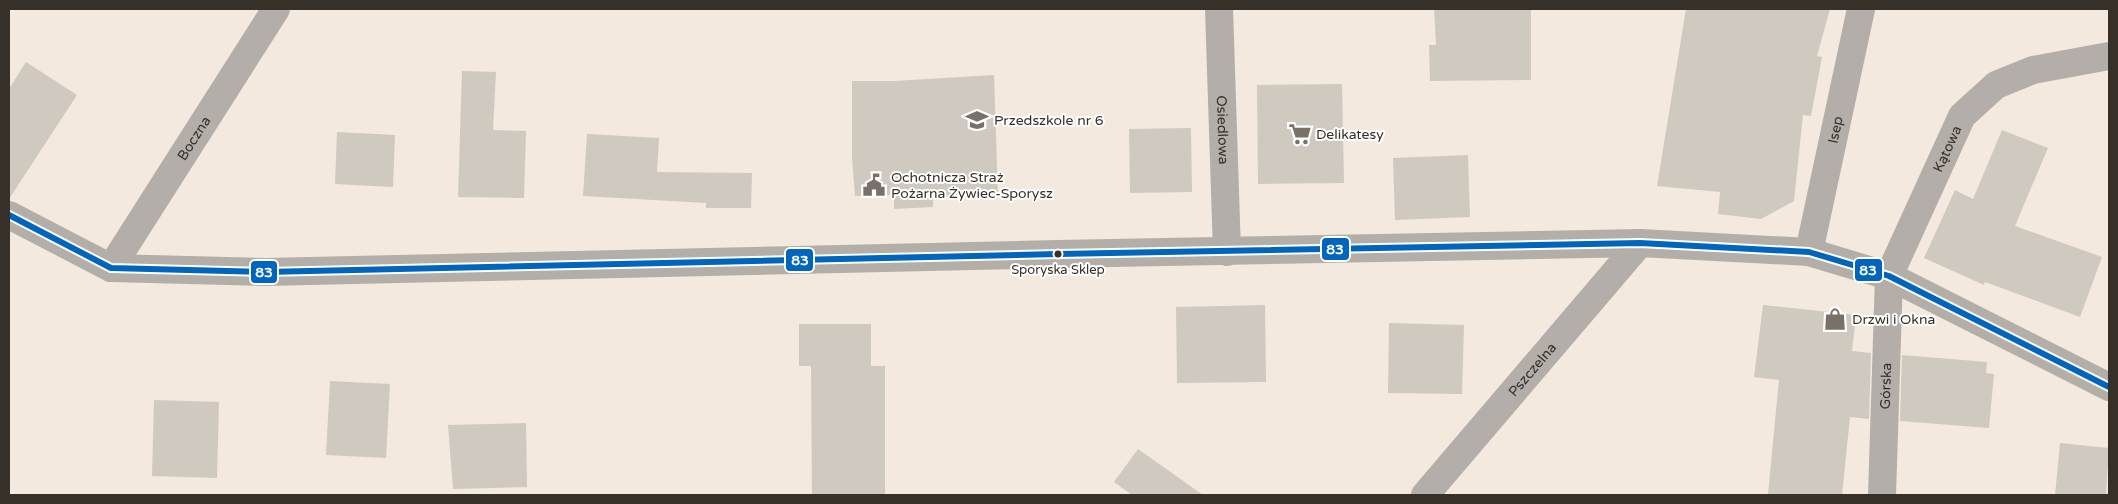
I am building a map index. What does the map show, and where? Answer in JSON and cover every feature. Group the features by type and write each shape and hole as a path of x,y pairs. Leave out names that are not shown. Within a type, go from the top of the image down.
{"street":[{"name":"Boczna","path":"111,268 276,9"},
{"name":"Osiedlowa","path":"1219,9 1226,252"},
{"name":"Isep","path":"1809,252 1862,9"},
{"name":"Kątowa","path":"1889,276 1962,116 1996,85 2033,70 2109,56"},
{"path":"9,215 111,268 265,272 1640,243 1809,252 1889,276 2109,387"},
{"name":"Pszczelna","path":"1425,495 1640,243"},
{"name":"Górska","path":"1882,495 1889,276"}],"building":[{"path":"1434,9 1531,9 1531,80 1430,81 1429,45 1436,45"},
{"path":"1686,9 1830,9 1817,56 1822,57 1811,116 1803,115 1794,201 1761,219 1718,214 1720,192 1657,186"},
{"path":"26,62 77,95 9,199 9,89"},
{"path":"462,71 496,72 493,130 526,131 524,198 458,197"},
{"path":"994,75 998,195 933,197 933,207 894,209 894,195 855,196 852,158 852,81 894,81"},
{"name":"Delikatesy","path":"1342,84 1344,183 1258,184 1257,85"},
{"path":"1191,128 1192,192 1130,193 1129,129"},
{"path":"2002,130 2048,148 2015,226 2102,257 2080,317 1985,282 1984,285 1924,258 1955,190 1973,199"},
{"path":"337,132 395,135 393,187 335,184"},
{"path":"587,134 659,138 657,172 752,173 751,208 706,208 706,203 583,196"},
{"path":"1468,155 1470,217 1395,220 1393,158"},
{"path":"1265,305 1266,382 1177,383 1176,307"},
{"path":"1763,305 1856,315 1852,351 1871,353 1869,419 1850,417 1842,495 1768,494 1779,380 1754,377"},
{"path":"1389,323 1464,325 1462,394 1388,393"},
{"path":"799,324 871,324 871,366 885,366 885,495 812,495 811,366 799,366"},
{"path":"1902,355 1987,362 1986,373 1994,374 1989,428 1900,421"},
{"path":"330,381 390,384 386,458 326,455"},
{"path":"154,400 219,402 217,478 152,476"},
{"path":"526,423 527,487 453,489 448,425"},
{"path":"2060,443 2109,448 2106,495 2055,495"},
{"path":"1138,449 1203,495 1132,495 1114,482"}],"transit line":[{"name":"83","path":"9,215 111,268 265,272 1640,243 1809,252 1889,276 2109,387"}],"place":[{"name":"Przedszkole nr 6","path":"977,120"},
{"name":"Delikatesy","path":"1300,134"},
{"name":"Ochotnicza Straż Pożarna Żywiec-Sporysz","path":"874,185"},
{"name":"Sporyska Sklep","path":"1058,254"},
{"name":"Drzwi i Okna","path":"1835,319"}]}
